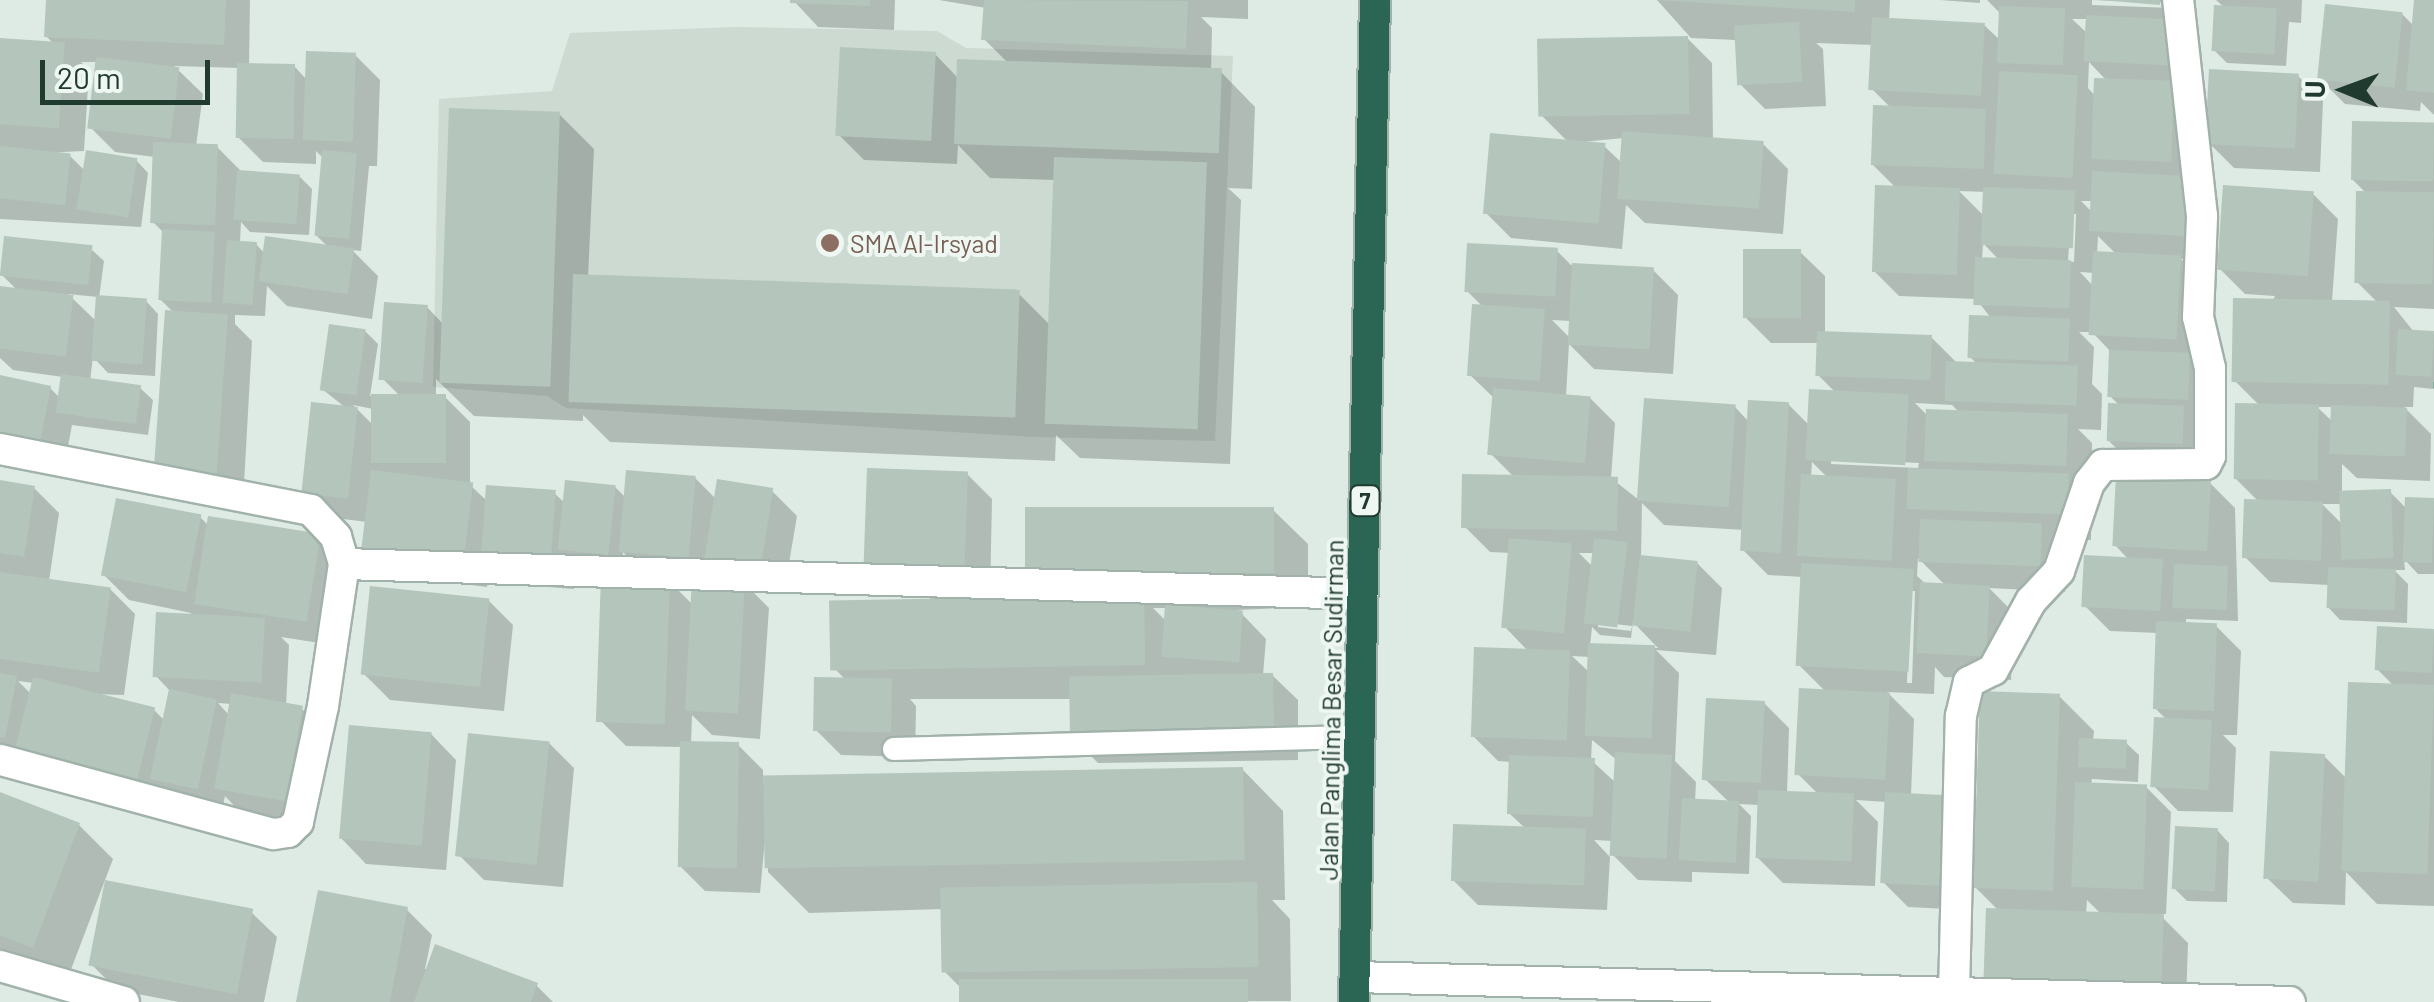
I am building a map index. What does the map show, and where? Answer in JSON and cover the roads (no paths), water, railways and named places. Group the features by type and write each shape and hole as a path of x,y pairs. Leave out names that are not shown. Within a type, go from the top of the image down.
{"highway":[{"name":"Jalan Panglima Besar Sudirman","path":"1354,990 1375,0"}],"street":[{"path":"1954,994 1961,716 1969,682 1993,670 2031,601 2060,571 2089,483 2103,466 2206,464 2210,456 2210,368 2198,317 2202,216 2178,0"},
{"path":"0,449 312,510 336,537 344,564 323,706 298,822 288,832 273,834 0,760"},
{"path":"344,564 1363,594"},
{"path":"0,966 124,1002"},
{"path":"1354,990 1954,994 2290,1002"}],"lane":[{"path":"894,748 1360,737"}],"place":[{"name":"SMA Al-Irsyad","path":"830,243"}]}
